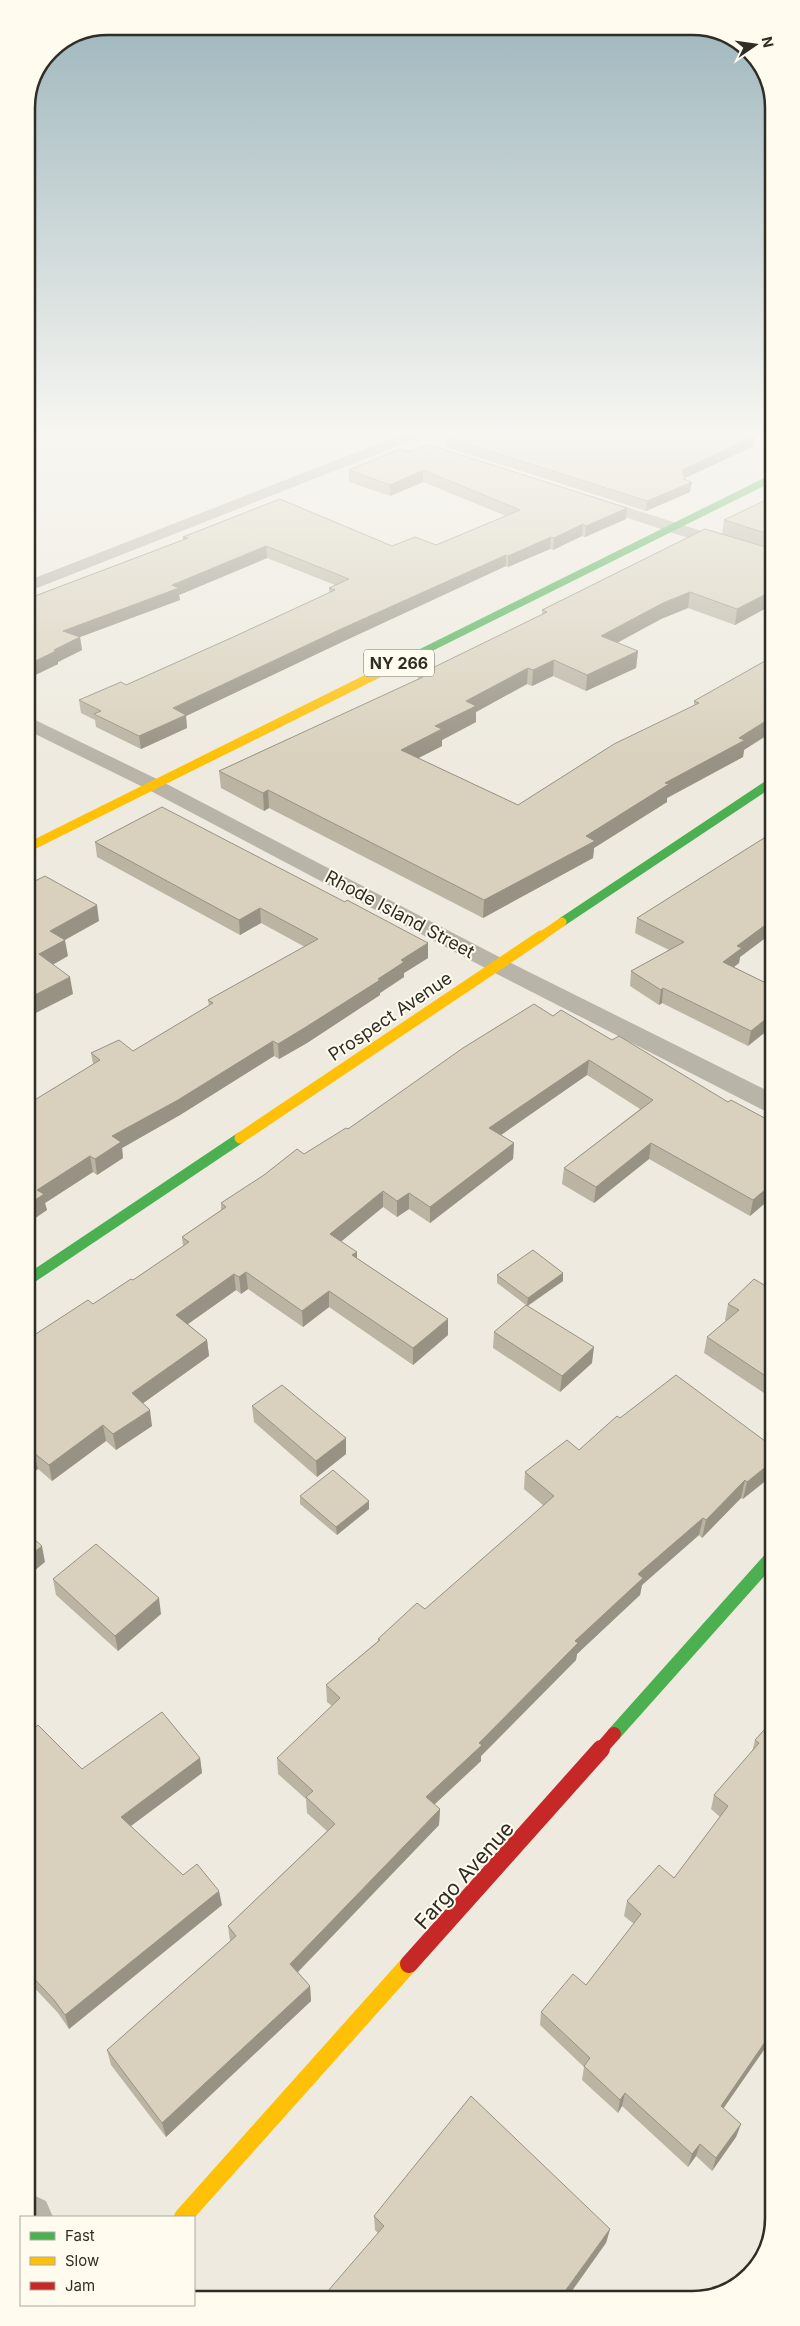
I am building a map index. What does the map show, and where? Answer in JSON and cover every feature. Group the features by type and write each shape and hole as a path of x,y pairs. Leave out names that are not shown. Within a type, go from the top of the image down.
{"street":[{"path":"35,584 142,542"},
{"name":"NY 266","path":"35,844 644,542"},
{"path":"718,542 744,550"},
{"name":"Rhode Island Street","path":"35,726 154,785 497,965 765,1100"},
{"name":"Prospect Avenue","path":"35,1275 765,787"},
{"name":"Fargo Avenue","path":"184,2216 765,1565"}],"building":[{"path":"179,542 381,542 392,546 403,542 427,542 436,545 444,542 541,542 508,556 506,555 341,629 173,708 186,715 139,736 94,714 101,711 79,700 121,682 126,685 231,638 335,590 329,588 349,579 266,546 172,585 179,588 63,631 80,637 35,661 35,596"},
{"path":"680,542 747,542 765,547 765,595 737,609 690,592 663,603 601,636 638,651 587,675 554,660 533,670 528,668 466,701 476,706 435,726 442,729 401,750 518,805 614,744 699,703 694,701 765,661 765,721 739,738 745,740 665,783 669,784 586,836 595,841 484,900 268,790 263,793 219,771 423,677 418,675 547,612 542,610"},
{"path":"162,807 428,943 401,960 404,962 378,979 380,980 306,1027 278,1044 273,1041 178,1100 112,1136 121,1142 95,1159 90,1156 37,1190 44,1194 35,1200 35,1100 100,1060 91,1053 119,1040 133,1051 213,1003 208,1000 318,939 260,908 239,920 95,842"},
{"path":"765,837 765,925 737,946 742,948 723,962 765,983 765,1020 751,1031 663,988 661,990 631,971 684,942 637,918"},
{"path":"45,876 97,905 50,931 65,940 39,954 70,977 35,995 35,881"},
{"path":"534,1004 553,1016 561,1010 612,1040 619,1036 728,1102 731,1100 765,1118 765,1190 753,1200 651,1143 596,1187 564,1168 653,1100 589,1060 489,1128 514,1143 430,1207 409,1193 397,1201 383,1191 330,1234 357,1252 352,1255 448,1319 413,1348 329,1291 302,1311 246,1272 239,1277 234,1274 176,1315 207,1340 132,1393 150,1410 113,1434 103,1425 49,1465 35,1454 35,1334 88,1300 93,1304 131,1279 133,1280 189,1242 182,1237 226,1207 221,1203 264,1175 297,1149 304,1154 346,1128 348,1129 463,1048"},
{"path":"533,1250 563,1273 528,1298 497,1275"},
{"path":"754,1279 765,1286 765,1376 707,1337 739,1310 728,1304"},
{"path":"526,1305 594,1347 562,1376 494,1332"},
{"path":"676,1375 765,1441 765,1467 747,1482 745,1480 706,1520 703,1518 638,1574 643,1578 575,1641 578,1643 479,1743 482,1745 426,1797 440,1809 290,1964 310,1986 162,2123 107,2050 236,1936 228,1926 335,1824 306,1797 313,1791 277,1758 340,1698 326,1685 380,1640 378,1639 417,1603 425,1609 554,1496 525,1472 567,1440 579,1450 617,1416 620,1418"},
{"path":"282,1385 346,1438 316,1461 252,1406"},
{"path":"333,1470 369,1501 336,1527 300,1496"},
{"path":"35,1540 42,1546 35,1552"},
{"path":"96,1544 159,1598 115,1636 53,1579"},
{"path":"162,1712 200,1758 121,1817 183,1875 197,1864 219,1891 65,2015 35,1979 35,1727 38,1725 82,1769"},
{"path":"765,1729 765,2042 721,2106 741,2124 716,2158 700,2144 692,2154 625,2093 620,2100 584,2066 590,2058 541,2012 573,1974 586,1985 641,1914 627,1901 659,1865 674,1878 728,1806 714,1795 759,1743 755,1740"},
{"path":"471,2096 610,2229 565,2291 328,2291 384,2226 374,2216"}],"traffic: fast":[{"path":"395,665 644,542"},
{"path":"562,922 765,787"},
{"path":"35,1275 240,1138"},
{"path":"614,1734 765,1565"}],"traffic: slow":[{"path":"35,844 395,665"},
{"path":"240,1138 562,922"},
{"path":"184,2216 409,1964"}],"traffic: jam":[{"path":"409,1964 614,1734"}]}
